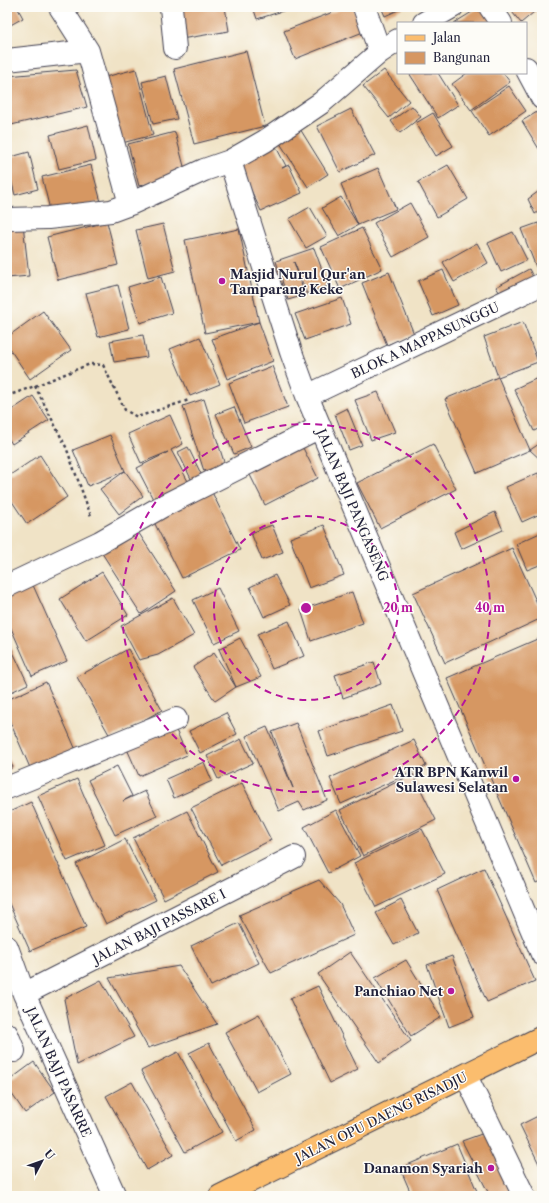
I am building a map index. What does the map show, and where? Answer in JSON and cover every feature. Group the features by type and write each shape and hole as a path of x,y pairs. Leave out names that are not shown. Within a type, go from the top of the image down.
{"main road":[{"name":"JALAN OPU DAENG RISADJU","path":"220,1196 466,1076 542,1037"}],"street":[{"path":"60,7 88,51 130,204"},
{"path":"171,7 176,48"},
{"path":"7,219 48,218 111,211 230,160 265,141 321,103 389,46 364,7"},
{"path":"426,22 452,7"},
{"path":"490,7 499,22"},
{"path":"7,60 88,51"},
{"path":"527,70 542,98"},
{"name":"JALAN BAJI PANGASENG","path":"230,160 291,352 307,396 542,954"},
{"name":"BLOK A MAPPASUNGGU","path":"307,396 542,284"},
{"path":"7,586 100,542 161,507 320,428"},
{"path":"7,788 176,720"},
{"name":"JALAN BAJI PASSARE I","path":"24,994 294,858"},
{"name":"JALAN BAJI PASARRE","path":"7,947 24,994 115,1196"},
{"path":"466,1076 524,1196"}],"path":[{"path":"7,396 90,364 103,365 125,410 137,417 189,400"},
{"path":"35,386 66,446 100,542"}],"building":[{"path":"7,7 17,7 23,18 7,27"},
{"path":"175,7 225,7 229,31 181,39"},
{"path":"253,7 285,7 286,10 257,19"},
{"path":"346,7 353,7 363,32 295,59 284,31"},
{"path":"381,7 405,7 385,16"},
{"path":"480,7 495,22 456,22"},
{"path":"508,7 540,7 522,22 520,22"},
{"path":"246,51 265,126 194,144 174,69"},
{"path":"136,69 153,135 118,144 101,78"},
{"path":"76,70 87,107 7,126 7,76"},
{"path":"384,70 409,101 389,118 363,86"},
{"path":"410,74 439,74 458,105 438,118"},
{"path":"466,74 504,74 510,82 471,110 452,84"},
{"path":"166,76 177,119 153,124 142,82"},
{"path":"509,86 526,111 489,136 472,111"},
{"path":"412,106 421,117 400,133 391,121"},
{"path":"351,109 375,155 340,172 317,126"},
{"path":"537,112 542,120 542,147 539,149 522,121"},
{"path":"433,113 453,146 436,156 416,123"},
{"path":"297,124 328,174 308,187 276,137"},
{"path":"88,125 96,160 59,169 50,135"},
{"path":"175,132 186,174 139,186 128,144"},
{"path":"273,141 286,166 282,168 289,165 302,193 261,211 236,159"},
{"path":"29,152 38,189 15,195 7,164 7,158"},
{"path":"91,165 101,202 51,214 42,177"},
{"path":"448,165 468,199 437,217 418,182"},
{"path":"378,168 396,209 358,225 341,184"},
{"path":"542,189 542,209 535,214 528,199"},
{"path":"341,197 358,225 339,236 322,208"},
{"path":"410,203 429,237 393,257 374,223"},
{"path":"310,207 327,236 306,248 289,219"},
{"path":"107,222 118,265 58,280 47,237"},
{"path":"538,223 542,232 542,265 536,267 521,229"},
{"path":"23,224 29,276 7,278 7,226"},
{"path":"163,224 175,271 148,278 136,230"},
{"path":"362,228 382,269 340,289 321,247"},
{"name":"Masjid Nurul Qur'an Tamparang Keke","path":"239,229 259,322 205,333 185,240"},
{"path":"513,232 527,260 501,272 488,243"},
{"path":"477,243 488,263 454,282 443,262"},
{"path":"314,248 328,286 307,294 294,262 305,295 288,300 276,261"},
{"path":"529,269 535,281 503,298 496,287"},
{"path":"443,270 458,305 433,316 418,281"},
{"path":"389,272 414,334 387,345 362,283"},
{"path":"161,277 172,313 140,323 128,287"},
{"path":"118,285 129,329 98,337 86,293"},
{"path":"342,298 351,324 305,340 295,314"},
{"path":"43,311 71,350 30,379 7,345 7,337"},
{"path":"259,322 273,361 227,379 212,339"},
{"path":"523,322 538,362 498,377 484,337"},
{"path":"143,335 147,357 114,362 110,341"},
{"path":"200,337 220,384 190,396 170,349"},
{"path":"272,366 288,407 244,423 229,383"},
{"path":"542,376 542,427 534,431 514,389"},
{"path":"498,377 530,450 477,473 445,399"},
{"path":"378,392 395,432 371,440 355,400"},
{"path":"33,396 49,420 12,444 7,436 7,413"},
{"path":"204,399 225,465 204,471 183,406"},
{"path":"234,407 251,447 234,454 216,414"},
{"path":"347,408 362,445 349,450 335,414"},
{"path":"170,415 183,444 171,450 190,485 155,503 137,468 168,452 141,463 128,434"},
{"path":"110,435 125,471 88,486 73,450"},
{"path":"300,442 318,478 265,505 247,469"},
{"path":"542,442 542,461 530,450"},
{"path":"433,444 456,489 380,528 357,483"},
{"path":"188,447 203,478 193,483 178,452"},
{"path":"40,455 67,497 27,524 7,494 7,477"},
{"path":"125,471 143,496 119,514 100,489"},
{"path":"538,473 542,482 542,513 522,522 506,487"},
{"path":"210,488 240,550 182,578 152,518"},
{"path":"495,512 503,530 461,549 454,532"},
{"path":"133,524 176,591 141,614 98,547"},
{"path":"272,525 283,552 262,560 251,533"},
{"path":"324,525 344,575 309,588 290,538"},
{"path":"542,532 542,564 527,570 516,544"},
{"path":"512,548 542,614 542,618 445,663 413,593"},
{"path":"102,572 128,615 86,641 60,599"},
{"path":"275,575 290,605 264,617 250,587"},
{"path":"32,583 67,661 32,676 7,619 7,594"},
{"path":"218,588 239,631 214,643 193,600"},
{"path":"352,592 363,623 311,641 301,610"},
{"path":"173,598 194,635 158,655 139,660 121,626"},
{"path":"289,621 304,656 272,669 257,634"},
{"name":"ATR BPN Kanwil Sulawesi Selatan","path":"542,637 542,880 536,883 447,678"},
{"path":"240,638 261,677 236,687 219,649"},
{"path":"7,639 28,684 7,694"},
{"path":"128,649 162,710 111,738 77,677"},
{"path":"214,653 236,687 215,701 193,667"},
{"path":"374,662 381,684 343,698 335,675"},
{"path":"46,682 76,750 31,770 7,715 7,700"},
{"path":"393,705 402,731 328,756 319,731"},
{"path":"226,713 237,734 200,753 189,731"},
{"path":"296,723 327,800 304,810 299,802 279,811 246,736 267,727 293,788 272,732"},
{"path":"175,728 187,755 139,776 127,749"},
{"path":"241,739 253,763 218,779 207,756"},
{"path":"414,740 426,766 341,804 330,778"},
{"path":"7,757 13,767 7,771"},
{"path":"204,762 212,781 174,798 166,779"},
{"path":"117,766 132,796 123,801 145,791 157,816 115,835 88,780"},
{"path":"413,774 436,820 363,856 340,810"},
{"path":"77,779 105,845 67,861 38,796"},
{"path":"242,783 271,840 221,865 191,808"},
{"path":"31,802 86,927 30,951 7,899 7,813"},
{"path":"336,810 360,856 328,873 304,827"},
{"path":"187,811 218,872 164,899 133,838"},
{"path":"422,829 445,874 376,907 354,863"},
{"path":"125,839 156,900 106,924 76,864"},
{"path":"484,868 535,981 487,1002 437,890"},
{"path":"319,880 340,904 354,935 271,973 239,915"},
{"path":"401,900 418,933 394,945 376,913"},
{"path":"239,923 259,963 211,986 191,946"},
{"path":"350,952 411,1041 379,1063 318,974"},
{"name":"Panchiao Net","path":"452,956 474,1017 449,1027 427,965"},
{"path":"406,960 441,1017 411,1036 375,978"},
{"path":"179,966 217,1024 148,1048 109,978"},
{"path":"101,980 134,1037 77,1065 64,999"},
{"path":"318,986 358,1069 330,1083 290,999"},
{"path":"259,1014 291,1074 257,1092 225,1032"},
{"path":"209,1043 256,1130 236,1141 189,1053"},
{"path":"178,1052 222,1132 185,1152 141,1071"},
{"path":"34,1062 55,1092 25,1113 7,1087 7,1082"},
{"path":"132,1082 173,1155 147,1170 106,1096"},
{"path":"542,1114 542,1170 520,1125"},
{"name":"Danamon Syariah","path":"487,1132 520,1196 490,1196 462,1141"},
{"path":"457,1144 479,1196 412,1196 400,1168"}],"place":[{"name":"Masjid Nurul Qur'an Tamparang Keke","path":"222,281"},
{"name":"ATR BPN Kanwil Sulawesi Selatan","path":"516,779"},
{"name":"Panchiao Net","path":"451,991"},
{"name":"Danamon Syariah","path":"491,1168"}]}
